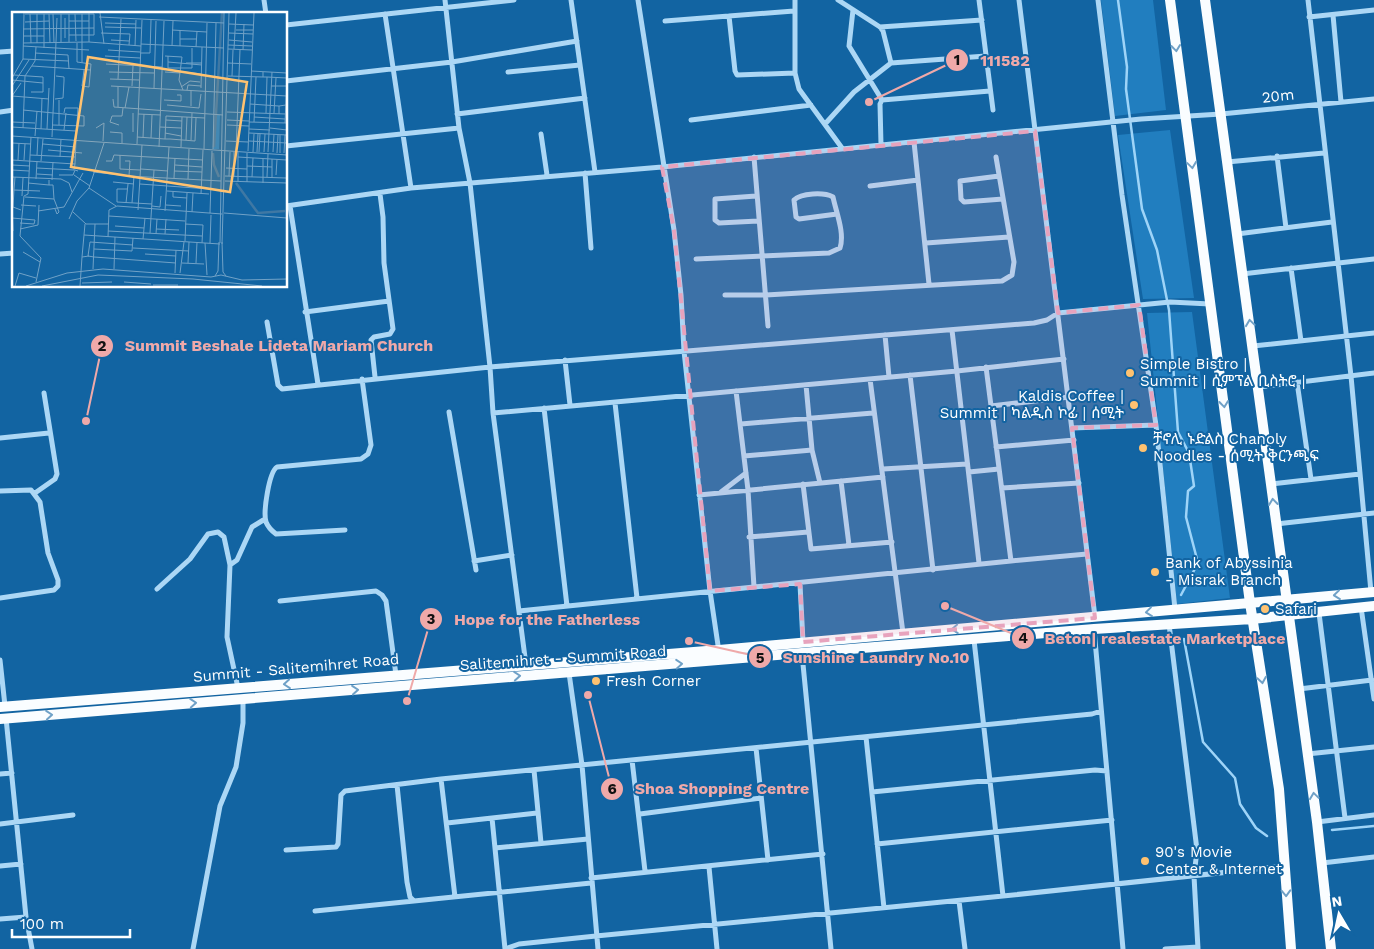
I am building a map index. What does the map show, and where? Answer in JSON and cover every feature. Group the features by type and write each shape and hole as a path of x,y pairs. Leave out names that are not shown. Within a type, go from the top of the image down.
{"main road":[{"path":"1170,0 1252,619 1279,789 1286,866 1287,922 1291,949"},
{"path":"1205,0 1308,754 1331,949"},
{"path":"1175,609 1373,592"},
{"path":"1252,619 1374,606"},
{"name":"Summit - Salitemihret Road","path":"3,706 719,650 1108,617 1175,609"},
{"name":"Salitemihret - Summit Road","path":"3,719 569,672 721,662 1094,629 1252,619"},
{"path":"243,688 246,700"}],"street":[{"path":"445,0 458,128 470,183 490,367 493,413 526,665"},
{"path":"288,25 514,0"},
{"path":"572,0 595,172"},
{"path":"638,0 662,167 674,230 688,395 710,591 721,662"},
{"path":"795,0 795,73 799,88 842,148"},
{"path":"838,0 880,27 883,31 891,63"},
{"path":"979,0 993,110"},
{"path":"1019,0 1095,618"},
{"path":"1098,0 1113,122 1156,425 1175,609"},
{"path":"1308,0 1336,263 1351,376 1373,592"},
{"path":"853,10 849,46 882,100"},
{"path":"1309,17 1374,10"},
{"path":"665,21 794,11"},
{"path":"385,14 411,188"},
{"path":"1333,15 1341,102"},
{"path":"729,16 737,75 795,73"},
{"path":"880,27 982,20"},
{"path":"288,81 452,62 577,42"},
{"path":"825,124 869,79 891,63 986,56"},
{"path":"508,72 580,64"},
{"path":"882,100 990,91"},
{"path":"457,114 585,98"},
{"name":"20m","path":"288,206 411,188 547,175 662,167 1141,119 1221,114 1374,99"},
{"path":"881,145 880,104 882,100"},
{"path":"691,120 811,105"},
{"path":"288,146 458,128"},
{"path":"541,134 547,175"},
{"path":"914,142 929,284"},
{"path":"1227,162 1324,152"},
{"path":"1277,156 1286,228"},
{"path":"754,157 768,326"},
{"path":"725,295 766,295 1002,281 1012,275 1014,262 996,157"},
{"path":"585,173 591,248"},
{"path":"999,176 960,181 960,199 964,202 1003,199"},
{"path":"870,186 918,180"},
{"path":"376,377 371,340 374,336 392,333 380,194"},
{"path":"696,259 829,253 840,248 842,240 837,214 833,197 828,194 798,197 794,200 796,217 799,219 837,214"},
{"path":"756,196 715,199 715,220 719,223 758,221"},
{"path":"288,206 318,384"},
{"path":"1237,234 1332,222"},
{"path":"926,243 1010,237"},
{"path":"1242,274 1374,259"},
{"path":"1291,268 1301,341"},
{"path":"305,312 389,301"},
{"path":"268,322 280,388 376,377 565,360 1034,323 1046,320 1058,312 1170,302 1211,304"},
{"path":"952,330 979,564"},
{"path":"1253,346 1374,332"},
{"path":"885,335 889,377"},
{"path":"493,413 957,371 1064,359"},
{"path":"565,360 570,405"},
{"path":"986,367 1011,561"},
{"path":"1259,387 1374,373"},
{"path":"910,375 932,570"},
{"path":"345,530 276,534 267,525 265,519 273,470 285,466 361,459 368,454 371,445 362,379"},
{"path":"870,379 873,414 883,469 903,633"},
{"path":"1297,382 1311,478"},
{"path":"806,385 812,450 820,483"},
{"path":"736,391 748,490 749,537 754,587"},
{"path":"35,493 54,479 57,474 44,393"},
{"path":"991,406 1069,397"},
{"path":"615,402 637,598"},
{"path":"544,408 567,606"},
{"path":"449,412 476,570"},
{"path":"741,424 873,414"},
{"path":"1072,428 1156,425"},
{"path":"0,438 49,433"},
{"path":"996,447 1074,440"},
{"path":"744,456 812,450"},
{"path":"883,469 968,464"},
{"path":"969,472 999,469"},
{"path":"721,493 746,473"},
{"path":"1271,484 1360,474"},
{"path":"699,495 883,477"},
{"path":"841,481 849,545"},
{"path":"1002,488 1079,483"},
{"path":"803,484 811,549 892,542"},
{"path":"0,491 31,490 35,493 40,502 48,553 56,574 58,586 54,590 43,593 0,598"},
{"path":"1276,524 1374,513"},
{"path":"230,564 237,560 252,527 265,519"},
{"path":"157,589 190,559 208,534 218,532 224,537 230,564 227,637 243,688"},
{"path":"749,537 808,532"},
{"path":"1367,545 1374,544"},
{"path":"519,611 1088,554"},
{"path":"474,560 512,555"},
{"path":"800,584 803,642"},
{"path":"280,601 376,591 386,601 396,676"},
{"path":"1361,607 1373,680 1374,699"},
{"path":"1319,613 1345,818"},
{"path":"1165,949 1198,948 1194,876 1197,850 1169,624"},
{"path":"1094,629 1124,949"},
{"path":"974,640 1003,896"},
{"path":"802,654 831,949"},
{"path":"0,660 3,706"},
{"path":"569,672 582,765 598,949"},
{"path":"1298,689 1373,680"},
{"path":"193,949 220,806 236,767 246,700"},
{"path":"286,850 336,847 338,844 341,795 345,791 441,779 1092,714 1101,711"},
{"path":"3,719 12,773 26,917 32,949"},
{"path":"866,737 884,908"},
{"path":"1308,754 1374,747"},
{"path":"756,748 768,860"},
{"path":"632,760 640,814 645,871"},
{"path":"534,770 541,843"},
{"path":"872,792 1095,770 1107,771"},
{"path":"0,774 12,773"},
{"path":"441,779 455,897"},
{"path":"398,785 407,882 410,897 414,901"},
{"path":"640,814 761,798"},
{"path":"447,823 537,813"},
{"path":"0,824 73,815"},
{"path":"1317,822 1374,815"},
{"path":"492,818 505,948"},
{"path":"877,844 1112,820"},
{"path":"495,848 588,839"},
{"path":"315,911 499,893 645,871 709,867 823,854"},
{"path":"1322,863 1374,857"},
{"path":"0,866 21,864"},
{"path":"501,949 518,944 959,901 1286,866"},
{"path":"709,867 717,949"},
{"path":"959,901 965,949"},
{"path":"0,919 26,917"},
{"path":"545,942 546,949"}],"highlighted area":[{"path":"1035,131 1058,313 1139,305 1156,425 1072,428 1095,618 803,642 800,584 710,591 674,230 662,167"}],"shaded area":[{"path":"1101,0 1153,0 1166,110 1115,116"},
{"path":"1170,130 1194,298 1143,299 1118,135"},
{"path":"1192,312 1230,598 1177,604 1147,313"}],"waterway":[{"path":"1118,0 1127,67 1126,89 1142,209 1157,250 1169,310 1178,432 1189,453 1194,486 1188,491 1186,517 1198,563 1181,595"},
{"path":"1184,639 1203,742 1235,778 1240,804 1256,828 1267,836"},
{"path":"1332,830 1374,826"}],"place":[{"name":"111582","path":"869,102"},
{"name":"Simple Bistro | Summit | ሲምፕል ቢስትሮ |","path":"1130,373"},
{"name":"Kaldis Coffee | Summit | ካልዲስ ኮፊ | ሰሚት","path":"1134,405"},
{"name":"Summit Beshale Lideta Mariam Church","path":"86,421"},
{"name":"ቻኖሊ ኑድልስ Chanoly Noodles - ሰሚት ቅርንጫፍ","path":"1143,448"},
{"name":"Bank of Abyssinia - Misrak Branch","path":"1155,572"},
{"name":"Beton| realestate Marketplace","path":"945,606"},
{"name":"Safari","path":"1265,609"},
{"name":"Sunshine Laundry No.10","path":"689,641"},
{"name":"Fresh Corner","path":"596,681"},
{"name":"Shoa Shopping Centre","path":"588,695"},
{"name":"Hope for the Fatherless","path":"407,701"},
{"name":"90's Movie Center & Internet","path":"1145,861"}]}
